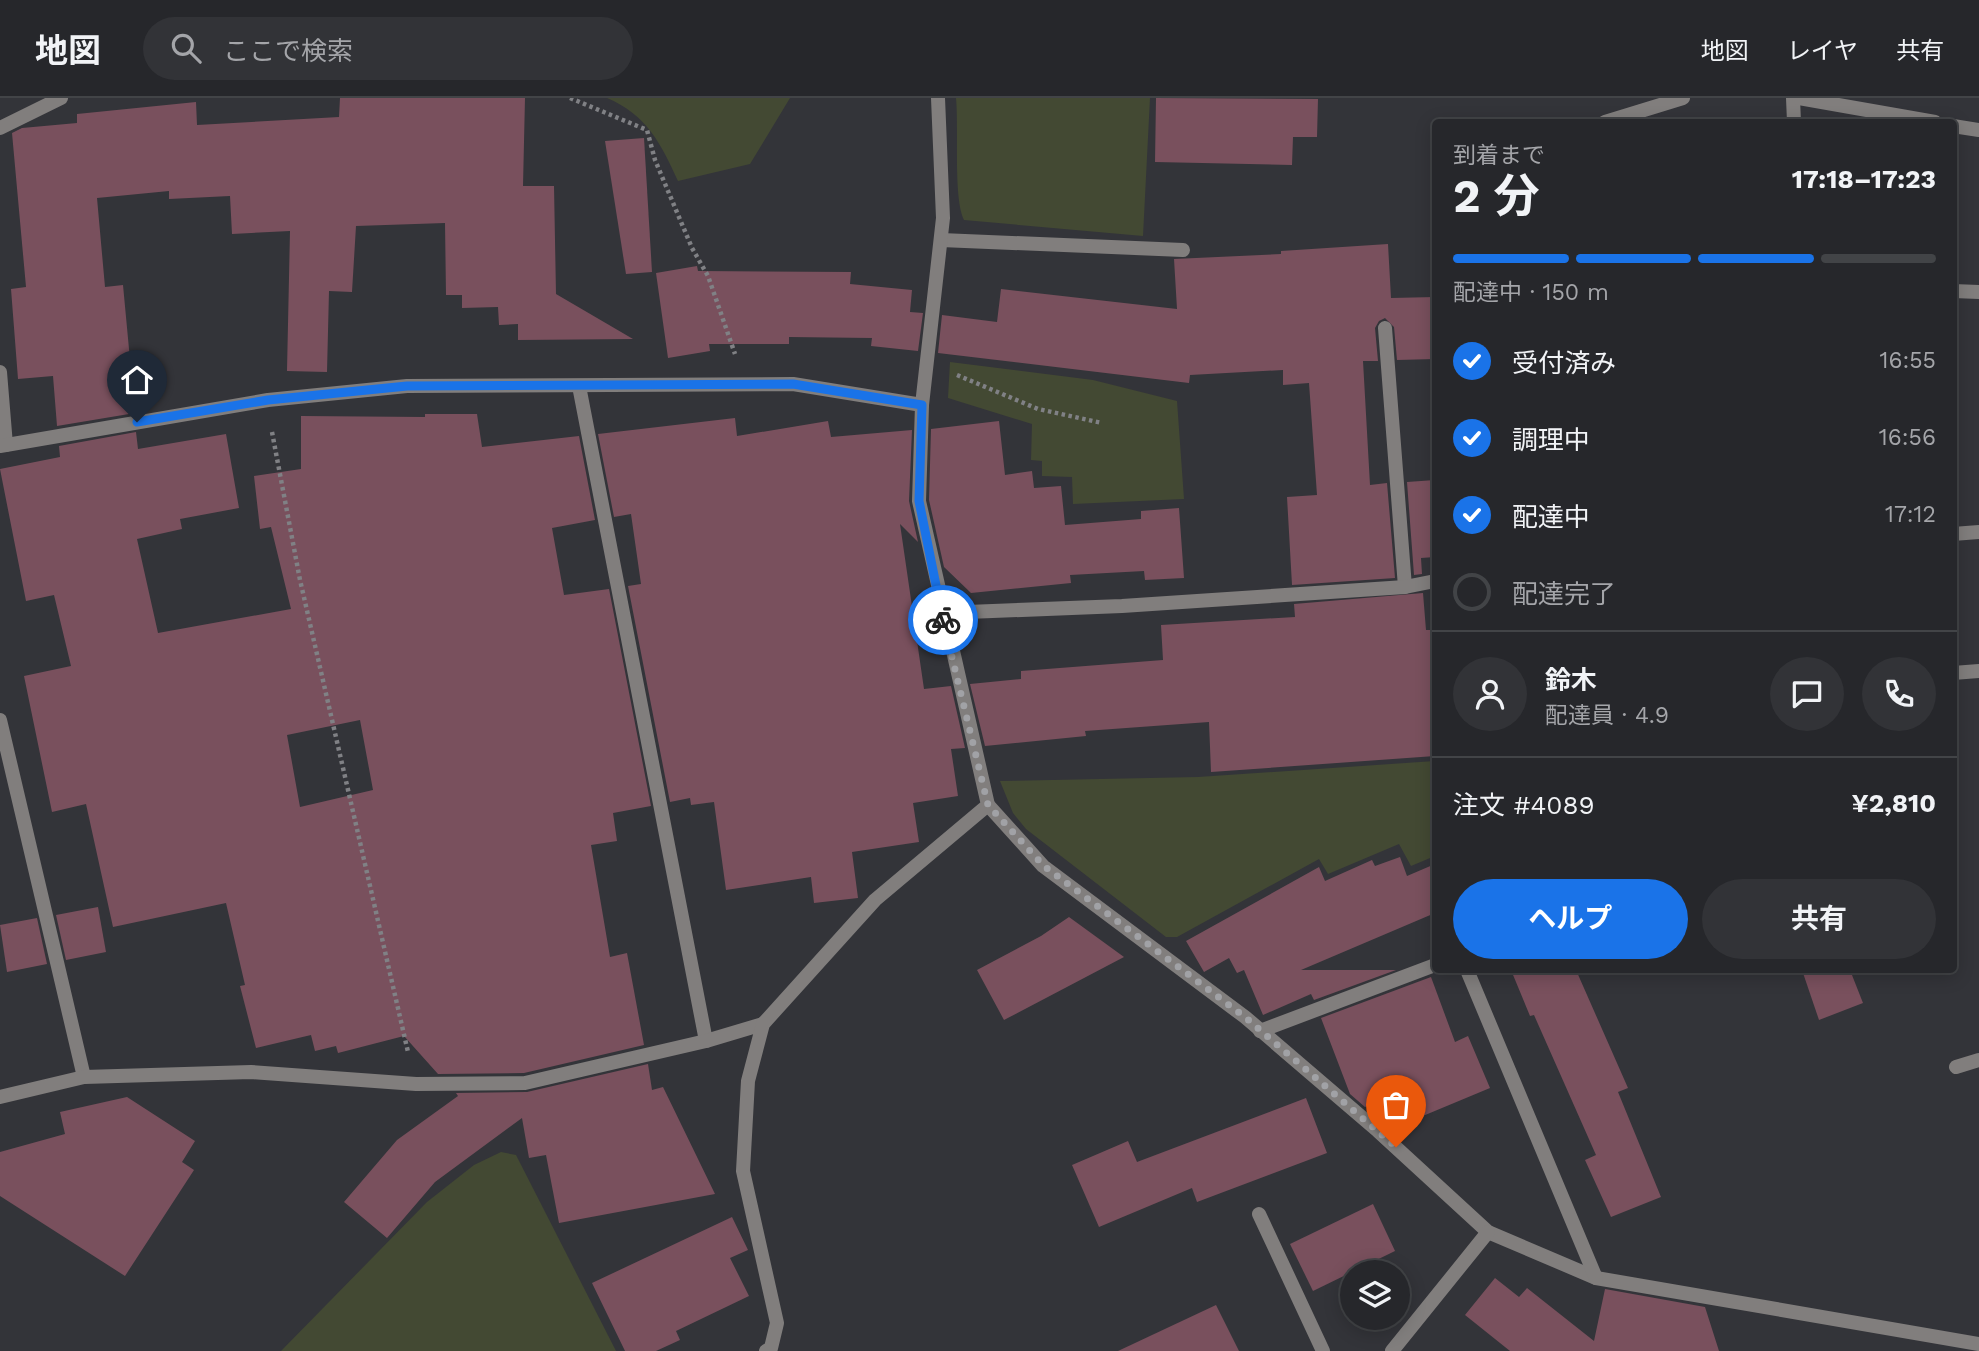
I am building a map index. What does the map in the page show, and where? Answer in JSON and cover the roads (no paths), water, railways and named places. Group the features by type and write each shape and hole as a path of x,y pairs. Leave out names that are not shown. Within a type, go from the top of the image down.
{"street":[{"path":"0,128 61,98"},
{"path":"938,98 943,218 922,405 919,501 942,613 988,805 1044,866 1260,1031 1378,1131 1488,1232 1596,1278 1979,1344"},
{"path":"1615,119 1683,98"},
{"path":"1793,98 1794,119"},
{"path":"1799,98 1918,119"},
{"path":"1957,127 1979,130"},
{"path":"941,240 1183,250"},
{"path":"1957,291 1979,292"},
{"path":"1385,328 1405,587"},
{"path":"0,372 3,446 268,400 407,386 793,384 922,405"},
{"path":"579,386 706,1041"},
{"path":"1957,534 1979,532"},
{"path":"942,613 1122,606 1405,587 1432,582"},
{"path":"1957,673 1979,671"},
{"path":"0,720 84,1077"},
{"path":"766,1351 771,1348 777,1324 743,1171 748,1081 763,1024 875,900 988,805"},
{"path":"1260,1031 1432,966"},
{"path":"1468,973 1596,1278"},
{"path":"0,1097 84,1077 251,1072 416,1084 525,1083 706,1041 763,1024"},
{"path":"1956,1067 1979,1060"},
{"path":"1259,1214 1323,1351"},
{"path":"1392,1351 1488,1232"}]}
